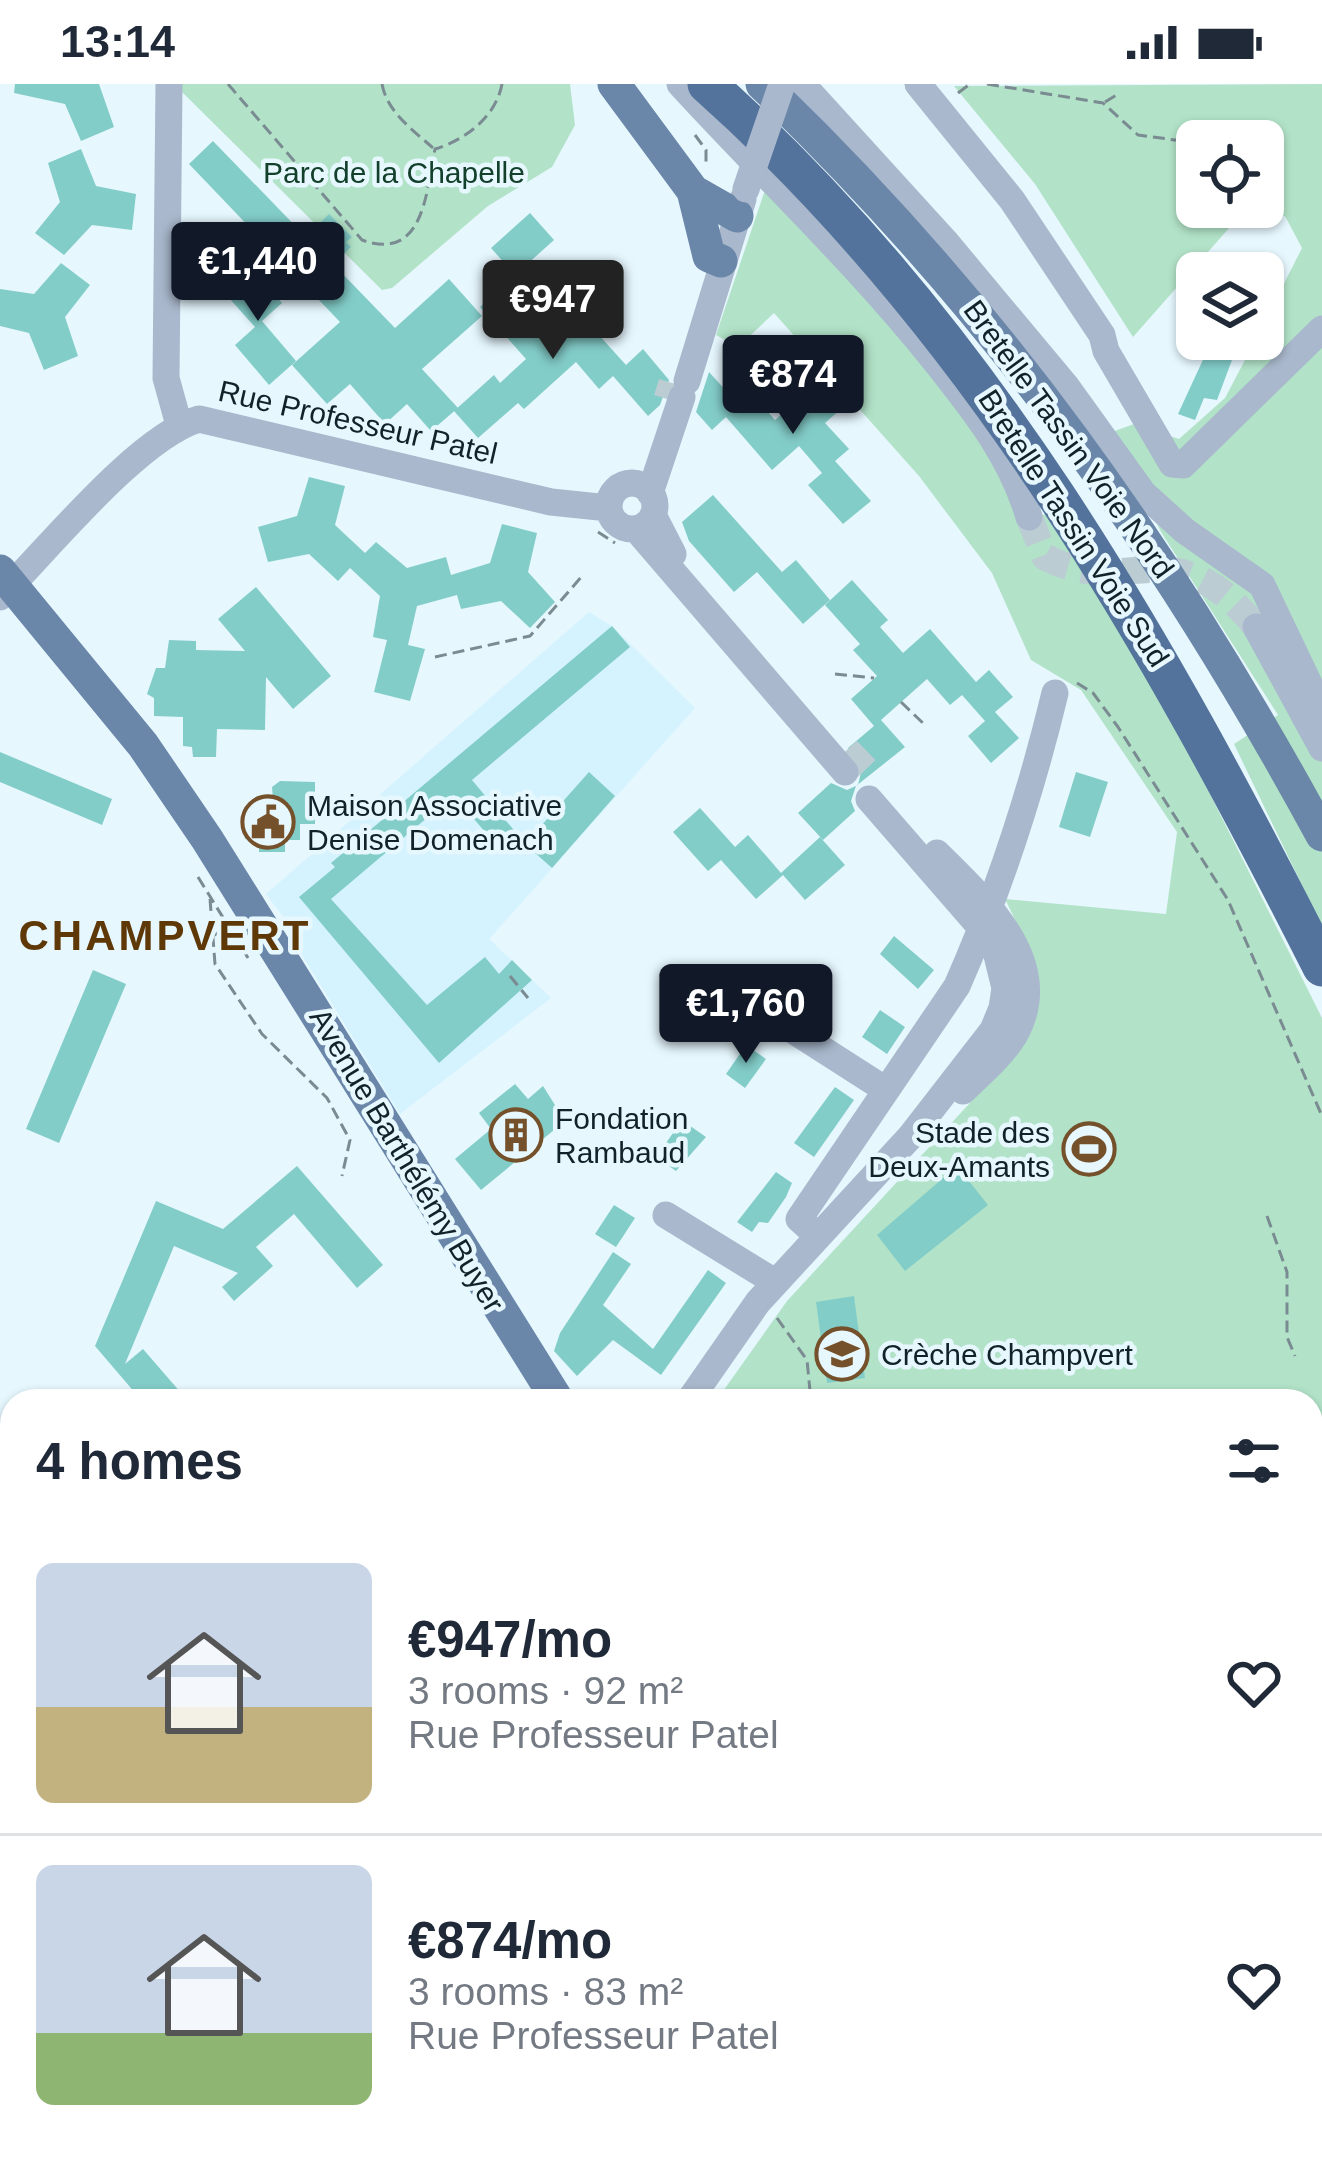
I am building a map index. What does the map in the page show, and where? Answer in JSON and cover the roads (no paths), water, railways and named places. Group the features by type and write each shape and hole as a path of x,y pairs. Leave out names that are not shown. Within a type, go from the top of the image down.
{"highway":[{"name":"Bretelle Tassin Voie Sud","path":"723,105 906,288 1040,464 1199,728 1322,968"}],"main road":[{"path":"614,84 699,178 742,202"},
{"name":"Bretelle Tassin Voie Nord","path":"723,105 860,179 1014,354 1152,549 1322,835"},
{"path":"699,178 709,256 721,261"},
{"name":"Avenue Barthélémy Buyer","path":"4,584 143,745 207,839 551,1389"}],"street":[{"path":"169,84 166,378 179,425"},
{"path":"680,84 723,105 886,300 981,420 1017,477 1029,517"},
{"path":"698,1389 776,1282 910,1137 999,1054 1023,1011 1023,962 1004,925 983,916 690,579 643,505 677,390 782,84"},
{"path":"802,84 1036,350 1143,493 1185,531 1262,585 1322,711"},
{"path":"918,84 1012,200 1102,334 1111,360 1178,467 1322,329"},
{"name":"Rue Professeur Patel","path":"4,584 148,449 179,425 199,419 551,502 609,508 612,494 643,505"},
{"path":"1256,627 1322,748"},
{"path":"818,1236 799,1219 957,986 1040,754 1055,693"},
{"path":"794,1031 886,1090"},
{"path":"666,1214 776,1282"}],"tunnel":[{"path":"667,399 672,383"},
{"path":"1029,517 1045,557 1101,572 1150,569 1199,578 1226,596 1256,627"},
{"path":"847,750 872,776"}],"place":[{"name":"Maison Associative Denise Domenach","path":"268,822"},
{"name":"Fondation Rambaud","path":"516,1135"},
{"name":"Stade des Deux-Amants","path":"1089,1149"},
{"name":"Crèche Champvert","path":"842,1354"}],"district":[{"name":"CHAMPVERT","path":"165,935"}],"park label":[{"name":"Parc de la Chapelle","path":"394,172"}]}
